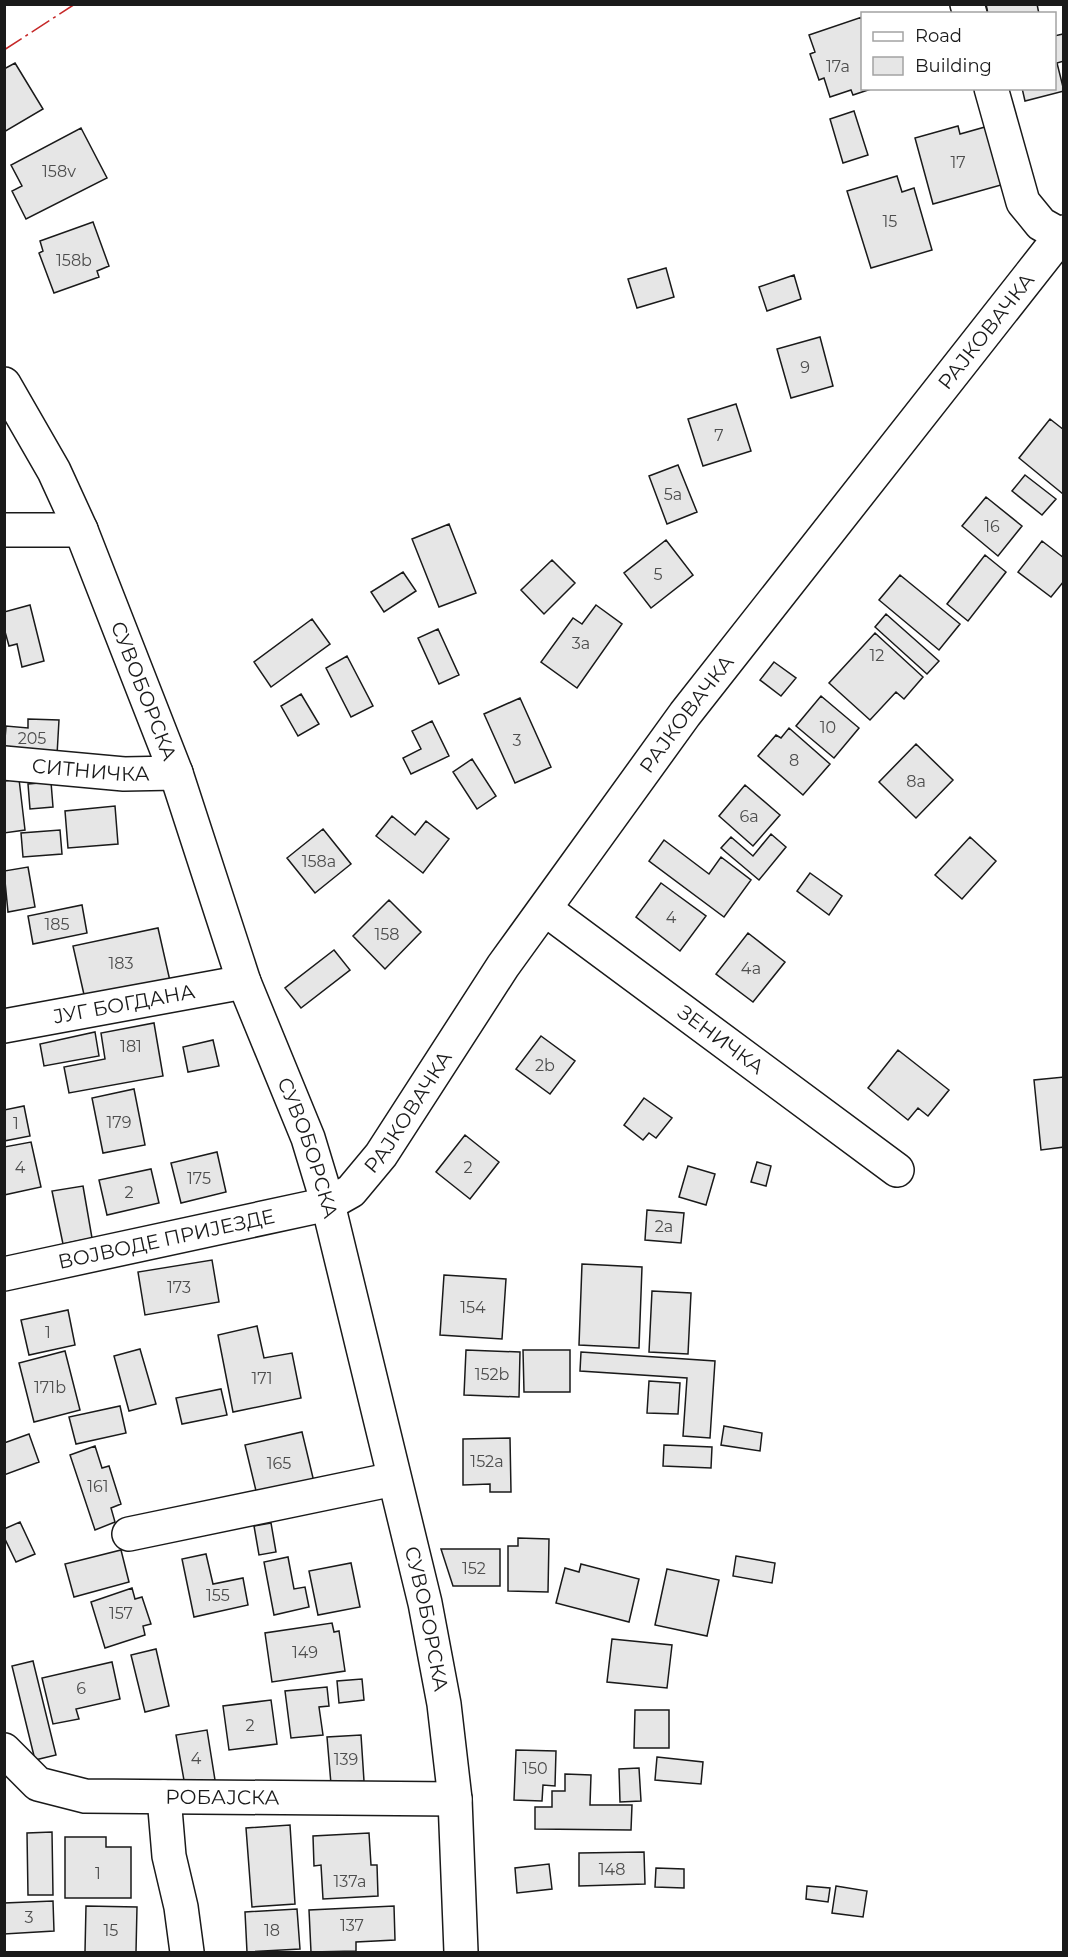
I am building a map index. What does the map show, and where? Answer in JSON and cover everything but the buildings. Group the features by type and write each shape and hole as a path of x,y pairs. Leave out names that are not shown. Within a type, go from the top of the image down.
{"main road":[{"path":"992,90 1023,202 1041,224 1062,235"},
{"name":"РАЈКОВАЧКА","path":"328,1204 351,1191 381,1155 503,966 685,714 1062,235"},
{"name":"СУВОБОРСКА","path":"4,384 54,471 81,530 176,772 244,982 308,1138 328,1204 425,1603 444,1704 455,1799 461,1953"},
{"path":"4,530 81,530"},
{"name":"СИТНИЧКА","path":"4,763 124,774 176,772"},
{"name":"ЗЕНИЧКА","path":"545,909 897,1170"},
{"name":"ЈУГ БОГДАНА","path":"4,1026 244,982"},
{"name":"ВОЈВОДЕ ПРИЈЕЗДЕ","path":"4,1274 328,1204"},
{"path":"129,1534 394,1479"},
{"name":"РОБАЈСКА","path":"4,1750 38,1784 85,1796 455,1799"},
{"path":"164,1797 169,1856 181,1907 187,1953"}],"power":[{"path":"4,50 75,4"}]}
